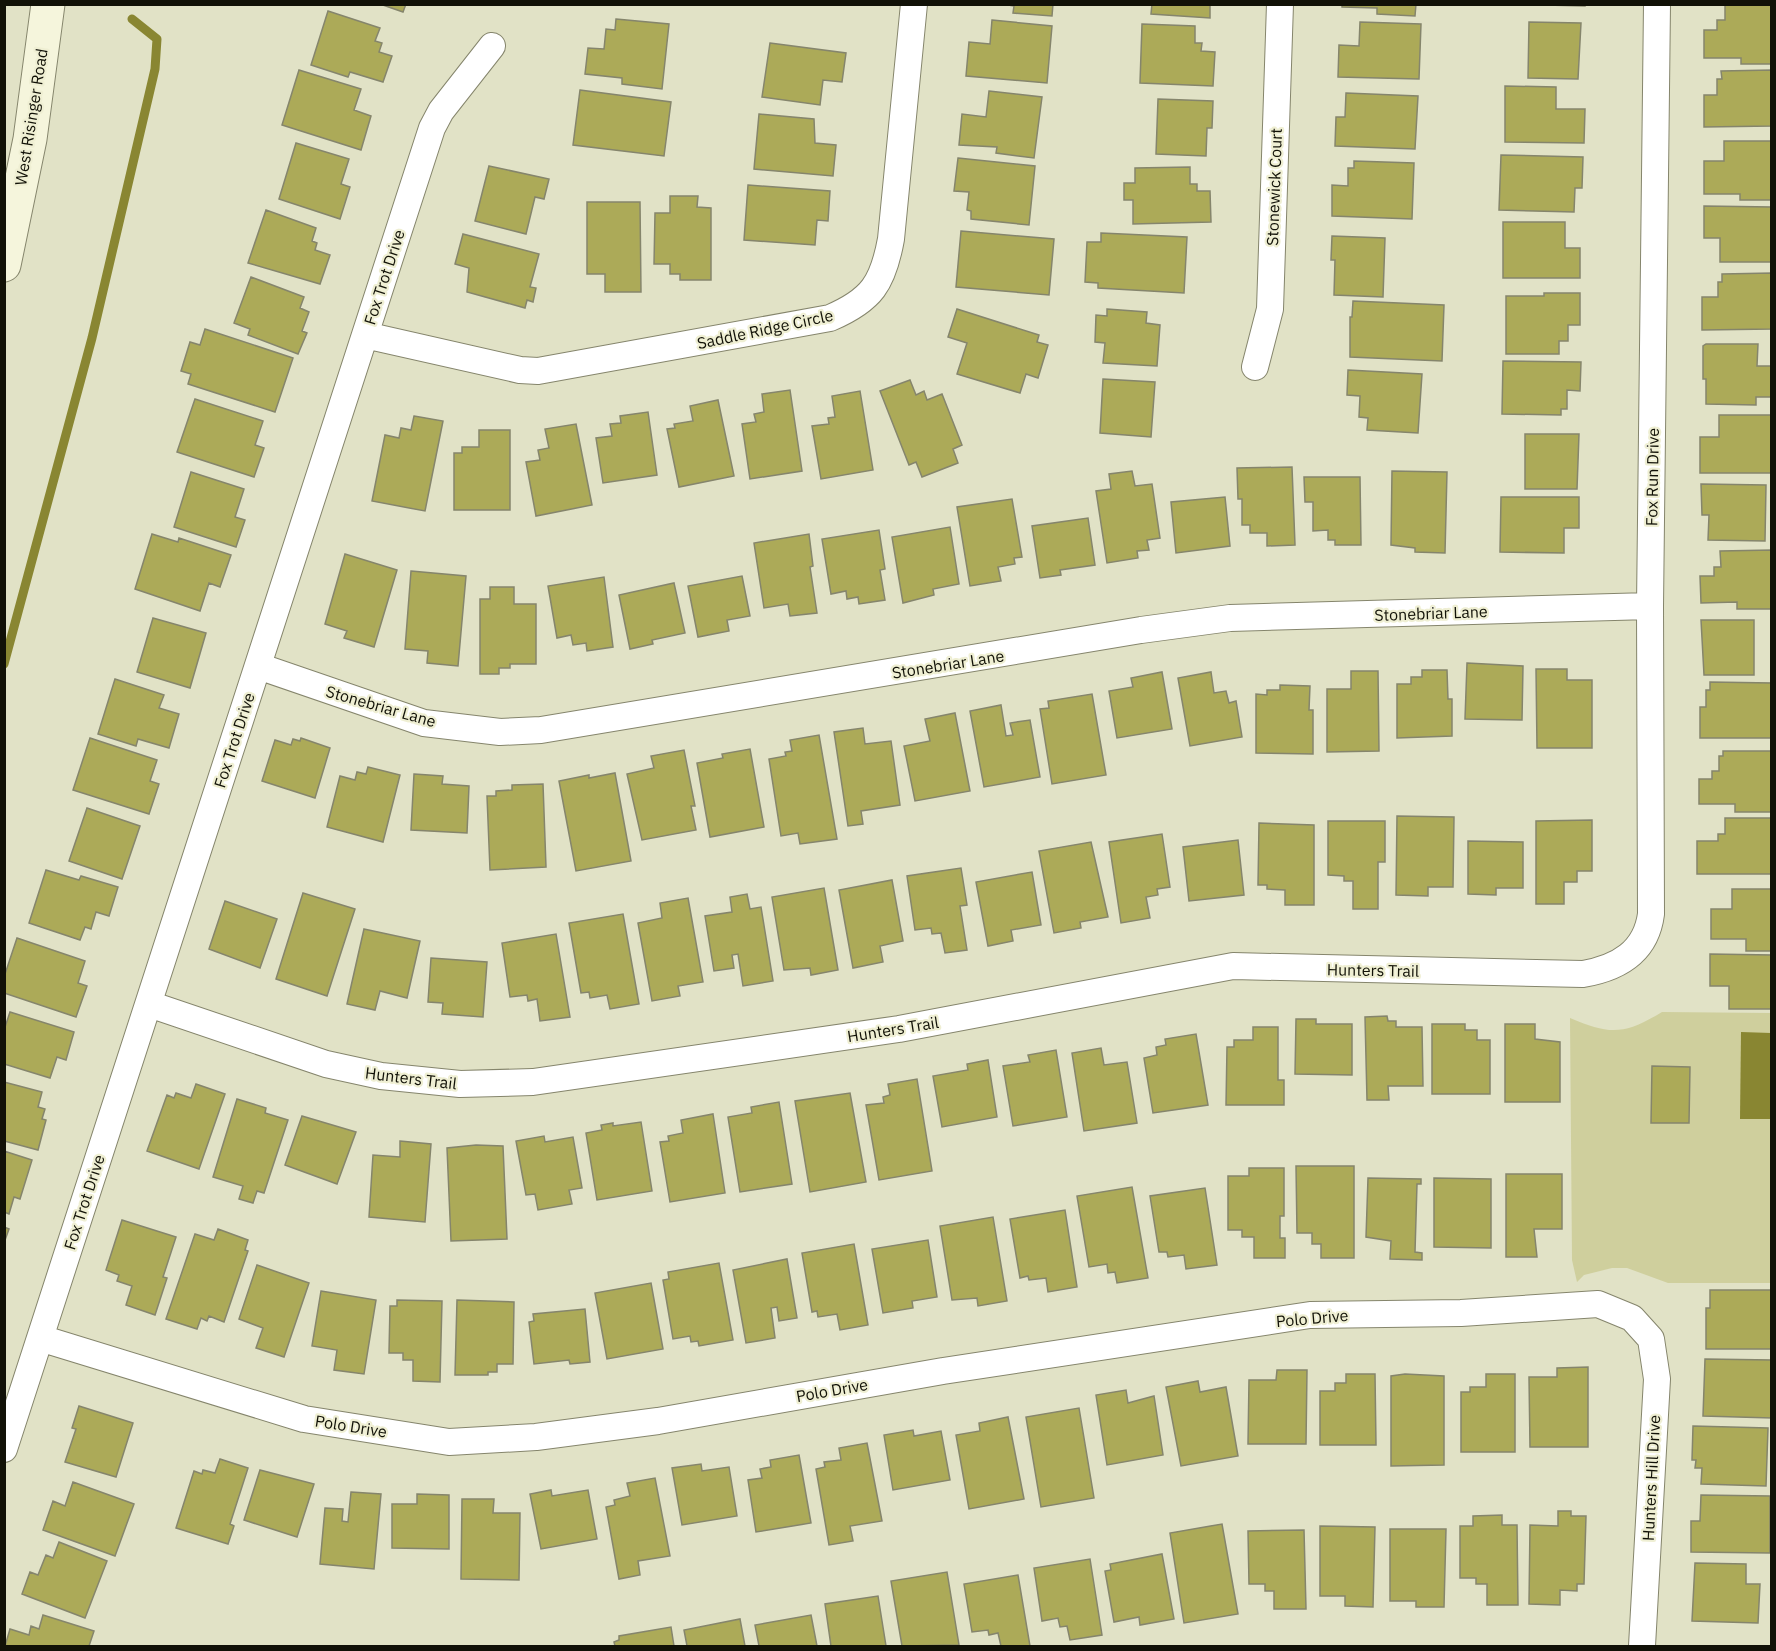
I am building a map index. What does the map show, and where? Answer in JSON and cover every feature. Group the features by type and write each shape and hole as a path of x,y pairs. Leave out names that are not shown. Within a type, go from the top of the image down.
{"main road":[{"name":"West Risinger Road","path":"4,265 30,139 48,4"}],"street":[{"name":"Saddle Ridge Circle","path":"365,335 520,370 538,371 818,320 845,312 870,294 885,272 891,239 914,4"},
{"name":"Stonewick Court","path":"1255,367 1270,309 1280,4"},
{"name":"Fox Run Drive","path":"1639,947 1649,928 1651,914 1650,606 1657,4"},
{"name":"Fox Trot Drive","path":"4,1449 432,128 441,111 492,46"},
{"name":"Stonebriar Lane","path":"258,666 424,723 500,732 552,728 1141,630 1230,618 1650,606"},
{"name":"Hunters Trail","path":"149,1004 326,1064 381,1076 460,1084 533,1083 899,1029 1233,966 1583,974 1620,964 1639,947"},
{"name":"Polo Drive","path":"40,1338 304,1419 449,1442 536,1437 658,1421 943,1371 1310,1315 1461,1313 1598,1304 1632,1318"},
{"name":"Hunters Hill Drive","path":"1632,1318 1651,1339 1657,1379 1642,1647"}],"green space":[{"path":"1662,1012 1771,1013 1771,1283 1668,1283 1627,1268 1612,1268 1584,1275 1577,1282 1572,1260 1570,1018 1607,1030 1617,1030 1637,1025"}],"shaded area":[{"path":"1741,1032 1771,1033 1771,1119 1740,1119"}],"building":[{"path":"380,4 406,4 403,12"},
{"path":"1002,4 1053,4 1052,16 1013,13 1014,6"},
{"path":"1152,4 1210,4 1210,18 1151,14"},
{"path":"1342,4 1416,4 1415,16 1377,14 1377,8 1342,7"},
{"path":"1505,4 1585,4 1585,6"},
{"path":"1725,4 1772,4 1772,64 1741,64 1741,58 1704,58 1704,30 1717,30 1717,20 1725,20"},
{"path":"328,11 380,28 375,41 382,43 379,52 392,56 383,82 350,72 348,77 311,65"},
{"path":"616,19 669,24 662,89 622,84 622,78 585,74 588,48 604,49 606,29 615,30"},
{"path":"992,20 1052,26 1047,83 966,76 969,42 990,44"},
{"path":"1360,22 1421,24 1419,79 1338,77 1339,45 1359,46"},
{"path":"1529,22 1581,23 1578,79 1528,78"},
{"path":"1142,24 1195,26 1195,43 1202,43 1201,51 1215,52 1213,86 1140,83"},
{"path":"770,43 846,53 842,82 823,80 820,105 762,97"},
{"path":"299,70 361,89 354,110 371,116 361,150 282,125"},
{"path":"1772,70 1772,126 1704,127 1704,95 1717,95 1717,79 1722,79 1721,71"},
{"path":"1505,86 1556,87 1556,109 1585,109 1584,143 1505,142"},
{"path":"580,90 671,102 664,156 573,145"},
{"path":"989,91 1042,97 1034,158 996,153 997,147 959,145 962,114 986,117"},
{"path":"1346,93 1418,96 1415,149 1335,146 1336,117 1345,117"},
{"path":"1158,99 1213,101 1212,128 1207,128 1206,156 1156,154"},
{"path":"759,114 814,119 815,143 836,145 833,176 754,169"},
{"path":"1724,141 1772,141 1772,200 1740,200 1740,194 1704,194 1704,161 1724,161"},
{"path":"296,143 349,159 341,184 350,187 340,219 279,199"},
{"path":"1501,155 1583,157 1582,188 1575,188 1574,212 1499,210"},
{"path":"958,158 1035,166 1029,225 971,219 971,211 967,210 969,192 954,191"},
{"path":"1354,161 1414,163 1412,219 1332,216 1332,185 1348,186 1348,168 1354,168"},
{"path":"489,166 549,179 544,199 535,197 526,234 475,221"},
{"path":"1190,167 1190,184 1197,184 1197,191 1210,191 1211,222 1133,224 1133,200 1124,200 1124,183 1135,183 1135,168"},
{"path":"748,185 830,191 828,221 817,220 815,245 744,240"},
{"path":"670,196 698,196 697,207 711,208 711,280 680,280 680,274 670,274 670,264 654,264 655,213 670,213"},
{"path":"587,202 640,202 641,292 605,292 605,274 587,274"},
{"path":"1704,206 1772,207 1772,262 1720,262 1720,238 1704,238"},
{"path":"266,210 316,228 312,241 317,243 315,250 330,255 320,284 248,263"},
{"path":"1503,222 1565,222 1565,248 1580,248 1580,278 1503,278"},
{"path":"961,231 1054,239 1049,295 956,287"},
{"path":"1101,233 1187,237 1184,293 1098,288 1098,283 1085,282 1087,242 1101,242"},
{"path":"463,234 539,254 530,287 536,288 533,302 527,300 525,308 467,292 469,268 455,264"},
{"path":"1332,236 1385,238 1383,297 1334,295 1335,260 1331,260"},
{"path":"1772,273 1772,329 1702,330 1702,297 1718,297 1718,282 1722,282 1722,274"},
{"path":"251,277 304,297 300,308 309,312 302,331 307,333 298,354 248,335 250,329 234,323"},
{"path":"1544,293 1580,293 1580,325 1568,325 1568,341 1559,341 1559,354 1506,354 1506,296 1544,296"},
{"path":"1353,301 1444,305 1442,361 1350,357 1350,317 1352,317"},
{"path":"957,309 1039,335 1037,342 1048,345 1038,378 1026,374 1020,393 957,374 967,343 948,337"},
{"path":"1107,309 1147,312 1146,323 1160,325 1157,366 1103,363 1105,343 1095,342 1096,315 1107,316"},
{"path":"205,329 293,358 275,412 188,384 191,374 181,371 190,342 200,345"},
{"path":"1706,344 1758,344 1757,366 1772,366 1772,397 1756,397 1756,405 1706,404 1703,346"},
{"path":"1503,361 1581,362 1580,391 1567,390 1567,409 1561,409 1561,415 1502,414"},
{"path":"1348,370 1422,374 1418,433 1367,430 1368,418 1359,417 1360,396 1347,395"},
{"path":"1103,379 1155,382 1151,437 1100,433"},
{"path":"910,380 916,395 924,391 927,400 942,394 962,445 953,449 958,463 922,477 916,462 909,465 880,391"},
{"path":"790,390 802,471 750,479 742,424 756,422 754,414 764,412 762,394"},
{"path":"860,391 873,470 821,479 812,426 829,424 828,418 835,417 832,396"},
{"path":"195,399 263,421 255,445 264,448 254,477 177,452"},
{"path":"718,400 734,476 679,487 667,429 675,428 674,424 693,421 690,406"},
{"path":"648,412 657,475 603,483 596,438 612,436 610,424 621,423 620,416"},
{"path":"1719,415 1772,415 1772,473 1700,473 1700,437 1719,437"},
{"path":"414,416 443,421 425,511 372,501 385,435 399,438 401,428 411,430"},
{"path":"576,424 592,505 536,516 526,462 540,460 538,450 549,448 545,429"},
{"path":"479,430 510,430 510,510 454,510 454,453 462,453 462,447 479,447"},
{"path":"1525,434 1579,434 1577,489 1525,489"},
{"path":"1292,467 1295,545 1267,546 1267,533 1250,533 1250,525 1242,525 1242,499 1238,499 1237,468"},
{"path":"1132,471 1135,486 1152,484 1160,538 1147,540 1149,550 1137,551 1138,558 1107,563 1096,491 1111,489 1109,474"},
{"path":"1392,471 1447,472 1445,553 1415,552 1415,548 1391,545"},
{"path":"191,472 244,489 235,517 245,520 236,547 174,527"},
{"path":"1304,477 1360,477 1361,545 1335,545 1335,540 1328,540 1328,530 1313,531 1313,502 1305,502"},
{"path":"1701,484 1766,485 1765,541 1708,540 1709,515 1702,515"},
{"path":"1225,497 1230,546 1176,553 1171,502"},
{"path":"1501,497 1579,497 1579,528 1564,528 1564,553 1500,552"},
{"path":"1012,499 1022,557 1014,558 1015,564 998,567 1001,581 970,586 957,507"},
{"path":"1088,518 1095,565 1060,570 1061,575 1040,578 1032,526"},
{"path":"950,527 959,584 933,589 934,595 903,603 892,537"},
{"path":"879,530 885,569 880,570 885,600 859,604 858,597 847,599 846,591 831,594 822,539"},
{"path":"152,534 178,542 179,538 231,555 220,587 209,583 200,611 135,589"},
{"path":"809,534 813,566 810,567 817,613 790,616 788,604 764,608 754,543"},
{"path":"1772,550 1772,609 1737,609 1737,602 1701,603 1700,576 1714,576 1714,567 1721,567 1720,551"},
{"path":"345,554 397,570 374,647 344,638 347,631 325,624"},
{"path":"411,571 466,576 458,666 427,663 428,651 405,649"},
{"path":"742,576 750,616 727,620 729,631 698,637 688,586"},
{"path":"604,577 613,647 587,651 586,643 573,645 571,635 557,638 548,586"},
{"path":"674,583 685,633 652,640 653,644 630,649 619,595"},
{"path":"490,587 514,587 514,604 536,604 536,664 510,664 510,668 499,668 499,674 480,674 480,599 490,599"},
{"path":"153,618 206,633 190,688 137,672"},
{"path":"1701,620 1754,620 1754,675 1704,675"},
{"path":"1467,663 1523,666 1522,720 1465,719"},
{"path":"1536,669 1567,669 1567,680 1592,680 1592,748 1537,748"},
{"path":"1422,670 1447,670 1448,699 1452,699 1452,736 1397,738 1397,684 1411,684 1411,677 1422,677"},
{"path":"1351,671 1378,671 1379,751 1327,752 1327,689 1351,689"},
{"path":"1162,672 1172,729 1117,738 1109,691 1133,687 1131,678"},
{"path":"1211,672 1214,693 1226,691 1229,703 1236,701 1242,737 1190,746 1178,678"},
{"path":"115,679 164,695 159,708 179,714 169,748 138,739 136,746 98,734"},
{"path":"1710,682 1772,683 1772,738 1700,738 1700,707 1706,707 1706,690 1710,690"},
{"path":"1280,685 1310,686 1309,710 1313,710 1313,754 1256,753 1256,694 1267,695 1267,690 1280,690"},
{"path":"1092,694 1106,775 1052,784 1040,709 1049,708 1048,701"},
{"path":"1001,705 1006,736 1013,735 1010,723 1030,720 1040,777 984,787 970,711"},
{"path":"955,713 970,791 915,801 904,746 930,741 925,719"},
{"path":"863,728 865,744 891,741 900,805 861,811 863,824 848,826 834,732"},
{"path":"819,735 837,839 800,844 798,833 781,836 769,759 786,756 785,752 792,751 790,740"},
{"path":"90,738 157,760 150,781 159,784 149,814 73,790"},
{"path":"301,738 330,748 315,798 262,781 275,740 291,745 293,739 300,741"},
{"path":"750,749 764,827 710,837 697,763 723,758 722,754"},
{"path":"684,750 695,806 691,806 696,830 642,840 627,774 654,768 651,756"},
{"path":"1723,751 1772,751 1772,812 1735,812 1735,804 1699,804 1699,779 1712,779 1712,771 1719,771 1719,756 1723,756"},
{"path":"368,767 400,775 383,842 327,827 340,776 355,780 357,772 366,774"},
{"path":"615,773 631,861 576,871 559,781"},
{"path":"414,774 443,776 442,784 469,786 467,833 411,830"},
{"path":"543,784 546,867 490,870 487,796 496,796 496,791 512,790 512,785"},
{"path":"87,808 140,826 122,879 69,861"},
{"path":"1397,816 1454,817 1453,887 1428,887 1428,896 1396,895"},
{"path":"1725,818 1772,818 1772,874 1697,874 1697,841 1718,841 1718,834 1725,834"},
{"path":"1592,820 1592,871 1577,871 1577,882 1564,882 1564,904 1536,904 1536,821"},
{"path":"1328,821 1385,821 1385,862 1378,862 1378,909 1353,909 1353,881 1344,881 1344,876 1328,875"},
{"path":"1259,823 1314,825 1314,905 1285,905 1285,890 1267,889 1267,885 1258,885"},
{"path":"1162,834 1170,887 1157,889 1158,895 1146,897 1150,918 1121,923 1109,842"},
{"path":"1238,840 1244,895 1189,901 1183,847"},
{"path":"1468,841 1523,842 1523,888 1496,888 1496,895 1468,894"},
{"path":"1091,842 1108,917 1080,922 1081,928 1054,933 1039,851"},
{"path":"961,868 967,905 960,906 967,950 945,953 941,933 932,934 931,928 915,930 907,876"},
{"path":"46,870 79,880 81,876 118,887 109,916 96,912 91,929 85,927 80,940 29,923"},
{"path":"1032,872 1041,925 1011,930 1013,941 988,946 976,882"},
{"path":"892,880 903,941 880,946 883,962 853,968 839,890"},
{"path":"824,888 838,970 811,975 810,968 784,970 772,897"},
{"path":"1732,889 1772,889 1772,951 1746,951 1746,939 1711,939 1711,909 1732,909"},
{"path":"303,893 355,909 327,996 276,979"},
{"path":"747,894 750,909 761,907 773,981 743,986 738,954 732,955 734,968 714,971 705,916 732,912 730,897"},
{"path":"688,898 703,982 678,986 680,996 652,1001 638,923 662,918 660,903"},
{"path":"225,901 277,919 260,968 209,949"},
{"path":"623,914 639,1004 610,1009 607,995 590,998 589,992 581,993 569,923"},
{"path":"364,929 420,941 407,998 380,991 375,1010 347,1004"},
{"path":"556,934 570,1017 540,1021 537,999 528,1001 527,995 510,997 502,943"},
{"path":"17,938 85,961 78,983 87,986 76,1017 4,993 4,977"},
{"path":"1710,954 1772,955 1772,1009 1729,1009 1729,986 1710,986"},
{"path":"431,958 487,962 483,1017 442,1014 443,1003 428,1002"},
{"path":"10,1012 74,1032 66,1060 57,1057 50,1078 4,1064 4,1030"},
{"path":"1387,1016 1388,1021 1396,1021 1396,1027 1422,1027 1423,1086 1388,1086 1389,1100 1367,1100 1365,1017"},
{"path":"1296,1019 1316,1019 1316,1024 1352,1024 1352,1075 1295,1074"},
{"path":"1432,1024 1465,1024 1465,1030 1477,1030 1477,1040 1490,1040 1490,1094 1432,1094"},
{"path":"1505,1024 1535,1024 1535,1039 1560,1042 1560,1102 1505,1102"},
{"path":"1253,1027 1278,1027 1278,1080 1284,1080 1284,1105 1226,1105 1227,1047 1234,1047 1234,1040 1253,1040"},
{"path":"1196,1034 1208,1105 1153,1113 1144,1058 1157,1055 1156,1047 1166,1045 1165,1039"},
{"path":"1101,1048 1104,1065 1127,1062 1137,1123 1084,1131 1072,1053"},
{"path":"1056,1050 1067,1117 1013,1126 1003,1066 1030,1062 1028,1055"},
{"path":"988,1060 997,1117 942,1127 933,1076 968,1070 967,1064"},
{"path":"1652,1066 1690,1067 1689,1123 1651,1123"},
{"path":"917,1079 932,1171 879,1180 866,1105 884,1103 883,1097 890,1095 888,1084"},
{"path":"4,1082 42,1092 38,1107 45,1109 42,1119 46,1120 38,1150 4,1141"},
{"path":"196,1084 225,1094 199,1169 147,1151 167,1095 174,1098 176,1093 191,1098"},
{"path":"850,1093 866,1182 810,1192 795,1101"},
{"path":"237,1099 266,1108 265,1113 288,1120 264,1193 257,1191 253,1203 239,1199 243,1186 213,1177"},
{"path":"779,1102 792,1184 740,1192 728,1117 752,1113 751,1107"},
{"path":"713,1114 725,1193 670,1202 660,1142 669,1141 668,1136 683,1133 681,1120"},
{"path":"302,1116 356,1132 337,1184 285,1165"},
{"path":"641,1122 652,1191 597,1200 586,1133 602,1130 601,1125 613,1123 613,1126"},
{"path":"544,1136 545,1142 573,1137 582,1188 569,1190 572,1204 538,1210 535,1194 526,1195 516,1141"},
{"path":"400,1141 431,1144 425,1222 369,1217 373,1155 400,1157"},
{"path":"476,1145 503,1146 507,1239 451,1241 447,1148"},
{"path":"4,1151 32,1160 20,1199 14,1197 9,1214 4,1212"},
{"path":"1296,1166 1354,1166 1354,1258 1321,1258 1321,1244 1312,1244 1312,1233 1297,1233"},
{"path":"1249,1168 1284,1168 1284,1216 1280,1216 1280,1238 1285,1238 1285,1258 1254,1258 1254,1237 1242,1237 1242,1230 1228,1230 1228,1176 1249,1176"},
{"path":"1506,1174 1562,1174 1562,1229 1534,1229 1537,1257 1506,1257"},
{"path":"1368,1178 1421,1179 1421,1184 1417,1184 1415,1252 1422,1253 1422,1260 1390,1259 1391,1241 1366,1237"},
{"path":"1434,1178 1491,1179 1491,1248 1434,1247"},
{"path":"1132,1187 1148,1278 1117,1283 1115,1272 1108,1273 1107,1264 1089,1267 1077,1196"},
{"path":"1205,1188 1217,1265 1186,1269 1184,1255 1168,1257 1167,1252 1159,1252 1150,1196"},
{"path":"1065,1210 1077,1287 1048,1292 1046,1278 1029,1280 1028,1276 1020,1278 1010,1219"},
{"path":"993,1217 1007,1301 978,1306 977,1298 952,1300 940,1226"},
{"path":"122,1220 176,1237 163,1277 167,1278 155,1315 126,1305 132,1286 117,1281 119,1275 106,1270"},
{"path":"4,1227 9,1229 4,1243"},
{"path":"218,1229 248,1240 245,1250 248,1251 224,1322 209,1316 207,1321 201,1318 197,1329 166,1319 195,1234 214,1240"},
{"path":"928,1240 937,1297 912,1301 913,1308 883,1313 872,1249"},
{"path":"854,1244 868,1325 840,1330 837,1314 818,1317 817,1311 812,1312 802,1253"},
{"path":"787,1259 797,1318 779,1321 777,1307 771,1308 775,1338 746,1343 733,1270"},
{"path":"719,1263 733,1340 699,1346 698,1341 691,1342 690,1336 673,1339 663,1280 669,1279 668,1272"},
{"path":"257,1265 309,1283 284,1357 256,1348 263,1328 239,1319"},
{"path":"651,1283 663,1349 607,1359 595,1293"},
{"path":"1710,1290 1772,1290 1772,1349 1706,1349 1706,1308 1710,1308"},
{"path":"321,1291 376,1300 364,1374 334,1370 337,1350 312,1346"},
{"path":"397,1300 442,1301 440,1382 413,1381 413,1360 403,1360 403,1353 389,1353 390,1306 397,1306"},
{"path":"457,1300 514,1302 513,1364 497,1364 497,1372 488,1372 488,1375 455,1375"},
{"path":"585,1309 590,1362 570,1364 569,1360 534,1364 529,1322 534,1321 533,1314"},
{"path":"1705,1359 1772,1360 1772,1418 1703,1416"},
{"path":"1588,1367 1588,1447 1530,1447 1529,1377 1557,1377 1557,1368"},
{"path":"1277,1370 1307,1370 1306,1444 1248,1444 1249,1380 1276,1380"},
{"path":"1346,1374 1375,1374 1376,1445 1320,1445 1320,1391 1335,1391 1335,1383 1346,1383"},
{"path":"1405,1374 1444,1376 1444,1465 1391,1466 1391,1376"},
{"path":"1486,1374 1515,1374 1515,1452 1461,1452 1461,1392 1470,1392 1470,1387 1486,1387"},
{"path":"1198,1381 1200,1392 1226,1387 1238,1456 1181,1466 1166,1387"},
{"path":"1126,1390 1128,1403 1154,1396 1163,1455 1107,1465 1096,1395"},
{"path":"79,1406 133,1423 116,1477 65,1462 76,1429 72,1428"},
{"path":"1079,1408 1094,1498 1041,1507 1026,1417"},
{"path":"1008,1417 1024,1499 969,1509 956,1435 980,1431 979,1423"},
{"path":"1693,1426 1768,1428 1766,1486 1701,1484 1702,1468 1695,1468 1696,1460 1692,1460"},
{"path":"913,1430 914,1436 941,1431 950,1480 893,1490 884,1435"},
{"path":"867,1443 882,1521 850,1526 853,1541 829,1545 816,1469 825,1467 824,1462 841,1460 839,1448"},
{"path":"799,1455 811,1523 756,1532 748,1480 762,1478 760,1469 771,1467 770,1460"},
{"path":"220,1459 248,1468 230,1524 234,1526 228,1544 176,1528 194,1471 202,1474 203,1470 215,1473"},
{"path":"701,1464 702,1471 729,1467 737,1516 682,1525 672,1468"},
{"path":"260,1470 314,1484 297,1537 244,1520"},
{"path":"655,1478 670,1556 638,1561 640,1575 619,1579 606,1507 615,1505 614,1500 630,1496 627,1483"},
{"path":"73,1482 134,1504 115,1556 43,1530 53,1501 65,1506"},
{"path":"551,1490 552,1496 588,1490 597,1539 541,1549 530,1494"},
{"path":"351,1492 381,1494 374,1569 320,1564 325,1508 343,1509 342,1521 348,1522"},
{"path":"417,1494 449,1495 449,1549 392,1548 392,1504 417,1504"},
{"path":"1701,1495 1770,1496 1770,1553 1691,1552 1691,1521 1700,1521"},
{"path":"462,1499 494,1499 493,1513 520,1513 519,1580 461,1579"},
{"path":"1558,1511 1571,1511 1571,1516 1586,1516 1584,1584 1577,1584 1577,1591 1560,1590 1560,1605 1529,1604 1530,1525 1558,1526"},
{"path":"1502,1515 1502,1525 1517,1525 1518,1605 1487,1605 1487,1584 1476,1584 1476,1578 1460,1578 1460,1526 1473,1526 1473,1516"},
{"path":"1222,1524 1238,1614 1184,1623 1170,1533"},
{"path":"1320,1526 1375,1527 1373,1607 1345,1606 1345,1596 1320,1596"},
{"path":"1390,1529 1446,1529 1444,1607 1416,1607 1416,1601 1390,1601"},
{"path":"1304,1530 1306,1609 1274,1609 1274,1591 1265,1591 1265,1584 1249,1584 1248,1531"},
{"path":"59,1542 107,1561 85,1618 22,1594 30,1572 38,1575 46,1555 53,1558"},
{"path":"1162,1554 1174,1619 1140,1625 1139,1617 1114,1622 1105,1571 1111,1570 1110,1564"},
{"path":"1090,1559 1102,1635 1070,1640 1067,1626 1060,1627 1058,1618 1042,1621 1034,1568"},
{"path":"1695,1563 1746,1564 1746,1584 1760,1584 1758,1623 1692,1621"},
{"path":"947,1572 959,1645 902,1646 891,1581"},
{"path":"1018,1575 1030,1646 1001,1646 998,1633 989,1635 988,1630 972,1632 964,1584"},
{"path":"878,1596 886,1646 831,1646 825,1604"},
{"path":"43,1615 94,1631 89,1646 5,1646 10,1629 29,1635 31,1626 39,1629"},
{"path":"811,1615 817,1646 759,1646 755,1625"},
{"path":"740,1619 745,1646 687,1646 684,1630"},
{"path":"671,1627 674,1646 615,1646 614,1642 619,1640 619,1636"}],"waterway":[{"path":"4,664 92,338 155,69 157,39 132,19"}]}
